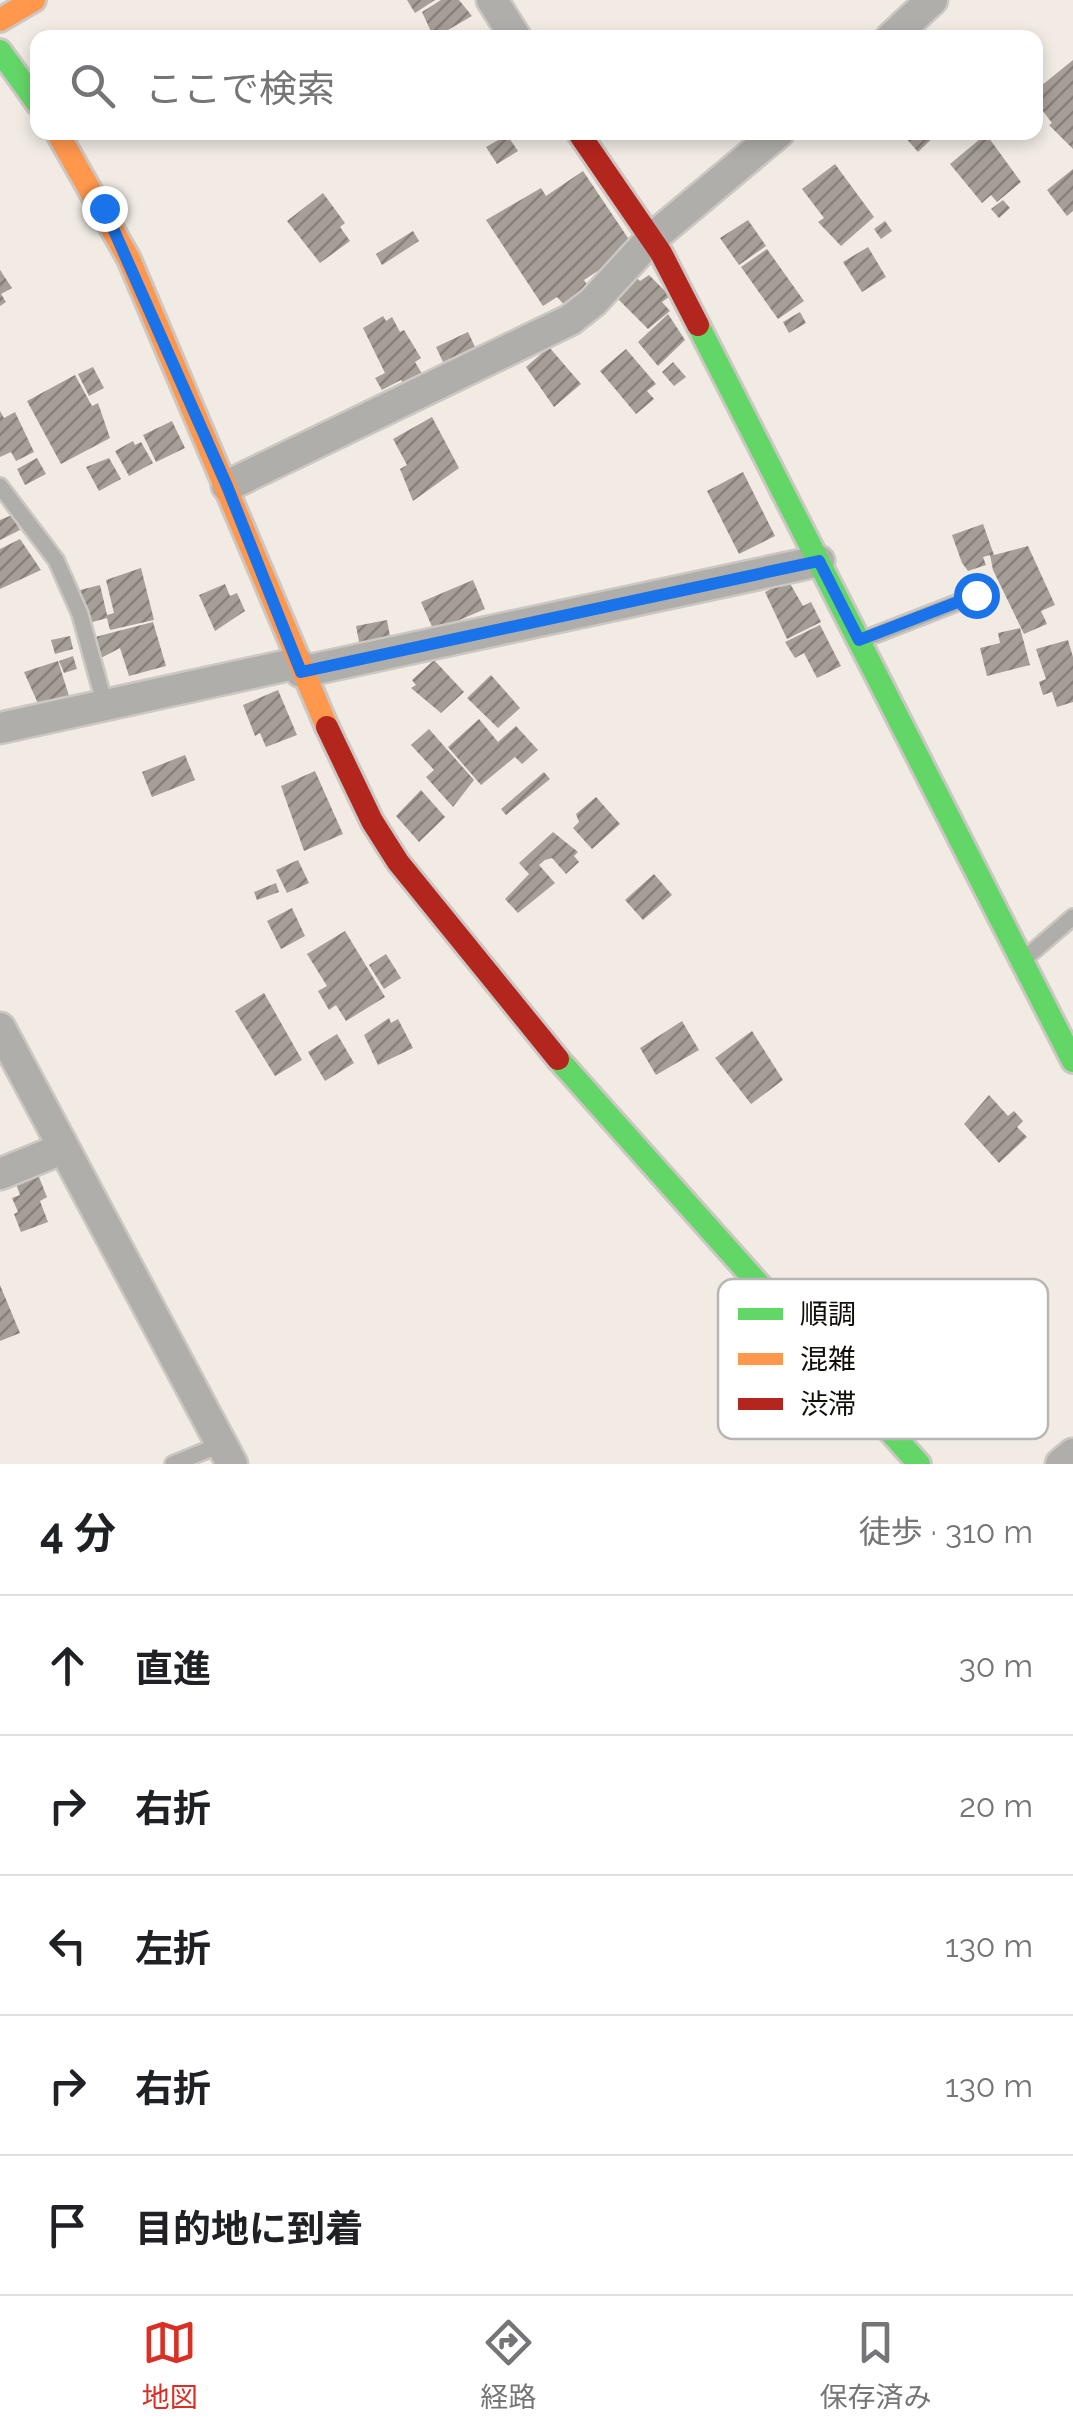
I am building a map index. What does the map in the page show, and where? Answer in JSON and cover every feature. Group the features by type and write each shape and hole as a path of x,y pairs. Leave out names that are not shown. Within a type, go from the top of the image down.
{"street":[{"path":"0,20 34,0"},
{"path":"492,0 511,30"},
{"path":"900,30 932,0"},
{"path":"0,51 30,93"},
{"path":"62,140 130,259 300,667 372,820 441,923 756,1279"},
{"path":"583,140 650,240 819,561 1073,1062"},
{"path":"227,486 570,320 594,302 650,240 769,140"},
{"path":"0,728 819,561"},
{"path":"0,1028 227,1454"},
{"path":"0,1174 64,1148"},
{"path":"897,1439 919,1464"},
{"path":"1061,1464 1073,1454"}],"lane":[{"path":"0,486 56,560 80,614 105,705"},
{"path":"859,640 976,595"},
{"path":"1022,960 1073,917"},
{"path":"173,1464 227,1454"}],"building":[{"path":"407,0 435,0 415,13"},
{"path":"441,0 459,0 472,16 448,30 430,30 422,12"},
{"path":"1073,60 1073,149 1049,125 1052,123 1043,111 1043,84"},
{"path":"498,140 510,140 518,151 497,164 486,147"},
{"path":"908,140 931,140 918,152"},
{"path":"979,140 990,140 1021,182 997,202 991,195 982,203 950,164"},
{"path":"835,164 874,217 841,246 818,222 824,218 802,189"},
{"path":"1073,169 1073,211 1067,216 1047,190"},
{"path":"583,171 634,247 584,280 592,292 567,308 557,297 543,306 486,220 541,188 546,196"},
{"path":"323,193 345,223 340,227 350,241 320,263 287,221"},
{"path":"1003,200 1010,208 999,218 991,209"},
{"path":"748,220 766,246 739,265 720,238"},
{"path":"885,221 892,231 881,239 874,229"},
{"path":"413,231 419,241 382,265 376,254"},
{"path":"868,247 886,277 862,292 843,262"},
{"path":"767,249 804,301 778,319 741,267"},
{"path":"0,270 12,288 1,294 6,302 0,306"},
{"path":"649,275 670,296 662,302 670,311 648,329 617,298 637,278 640,281"},
{"path":"800,312 806,323 789,333 783,322"},
{"path":"668,314 685,340 658,366 638,342"},
{"path":"383,316 386,321 392,317 400,332 404,330 421,358 415,362 424,377 406,387 401,380 382,390 375,378 385,373 363,328"},
{"path":"468,332 475,347 443,362 436,347"},
{"path":"549,347 581,384 554,407 526,367"},
{"path":"626,349 656,384 647,391 654,399 636,414 600,371"},
{"path":"673,362 686,377 674,386 662,372"},
{"path":"93,367 104,388 89,396 78,374"},
{"path":"75,375 92,406 98,403 110,438 61,464 27,401"},
{"path":"0,411 4,418 15,412 34,452 16,461 11,452 0,457"},
{"path":"432,417 459,468 413,501 400,469 407,465 393,439"},
{"path":"172,421 185,448 156,462 143,435"},
{"path":"133,441 135,445 141,442 153,463 129,476 115,451"},
{"path":"37,458 46,474 25,485 17,469"},
{"path":"109,458 121,479 99,491 86,467"},
{"path":"743,472 775,536 739,554 707,491"},
{"path":"12,515 20,530 0,540 0,520"},
{"path":"983,524 994,555 1028,546 1055,605 1041,611 1047,624 1024,634 993,570 990,555 983,557 986,565 968,571 962,563 952,535"},
{"path":"20,539 41,570 0,589 0,549"},
{"path":"141,568 154,620 110,630 107,618 89,623 80,590 100,585 107,615 114,613 106,580"},
{"path":"473,580 485,609 434,631 421,602"},
{"path":"788,580 803,606 811,602 821,622 787,639 765,592"},
{"path":"225,584 230,596 237,593 245,611 215,631 199,595"},
{"path":"387,620 392,647 361,652 356,626"},
{"path":"153,622 166,666 129,676 120,648 101,658 95,637"},
{"path":"820,625 841,666 817,678 804,653 795,658 785,642"},
{"path":"1020,628 1030,665 987,676 980,648 1000,643 998,633"},
{"path":"70,636 73,649 55,654 51,640"},
{"path":"1068,640 1073,657 1073,702 1057,707 1052,692 1043,695 1039,682 1046,679 1036,649"},
{"path":"73,656 77,669 64,673 59,661"},
{"path":"434,660 464,692 441,713 411,688 416,685 412,680"},
{"path":"58,661 70,699 40,708 24,672"},
{"path":"491,675 520,708 498,728 467,698"},
{"path":"278,690 297,735 266,747 260,733 255,736 243,705"},
{"path":"479,719 498,742 516,726 538,750 522,764 515,757 481,785 448,747"},
{"path":"429,729 474,780 453,807 426,777 434,770 411,745"},
{"path":"185,755 195,780 152,797 142,772"},
{"path":"315,771 343,834 304,851 281,786"},
{"path":"544,772 550,779 506,815 501,809"},
{"path":"421,790 445,817 419,842 396,816"},
{"path":"596,797 620,824 592,849 573,828 579,822 576,814"},
{"path":"553,832 578,852 574,856 579,862 566,874 552,858 539,865 555,883 518,913 505,899 529,874 519,863"},
{"path":"298,860 309,883 287,893 276,870"},
{"path":"654,874 672,895 643,920 625,900"},
{"path":"276,883 279,892 257,900 254,892"},
{"path":"292,908 305,936 281,949 267,921"},
{"path":"345,931 385,997 346,1021 336,1005 329,1010 318,991 327,986 307,954"},
{"path":"386,954 401,978 384,989 369,965"},
{"path":"264,993 302,1060 275,1076 235,1011"},
{"path":"389,1018 391,1023 398,1019 413,1048 378,1065 364,1035"},
{"path":"682,1021 699,1050 656,1075 640,1048"},
{"path":"752,1031 783,1080 751,1104 715,1058"},
{"path":"337,1034 354,1063 325,1081 308,1052"},
{"path":"989,1095 1008,1116 1014,1111 1023,1121 1017,1127 1027,1137 999,1163 964,1124"},
{"path":"37,1172 47,1197 40,1201 48,1222 21,1232 12,1198 20,1195 15,1181"},
{"path":"0,1285 20,1333 0,1341"}],"traffic: fast":[{"path":"0,51 30,93"},
{"path":"698,325 1073,1061"},
{"path":"558,1059 754,1279"},
{"path":"897,1439 919,1464"}],"traffic: slow":[{"path":"0,20 34,0"},
{"path":"62,140 129,259 327,727"}],"traffic: jam":[{"path":"583,140 661,253 698,325"},
{"path":"327,727 372,821 398,862 558,1059"}],"route":[{"path":"104,208 130,259 227,486 301,672 550,622 819,561 859,640 976,595"}]}
